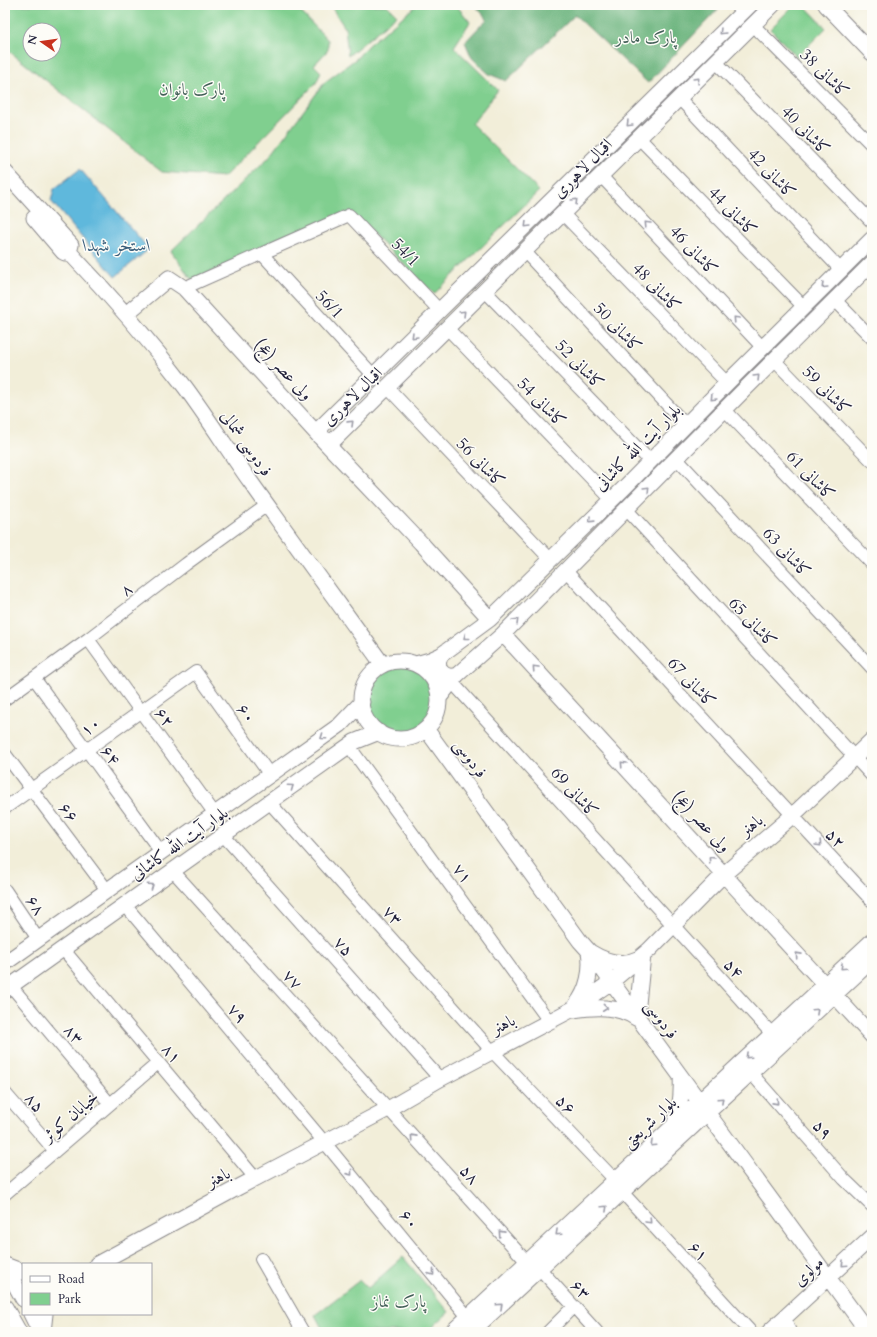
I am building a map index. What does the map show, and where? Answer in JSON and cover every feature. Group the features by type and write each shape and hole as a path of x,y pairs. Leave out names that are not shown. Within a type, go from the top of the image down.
{"main road":[{"name":"اقبال لاهوری","path":"750,5 321,427 320,437 332,442 773,5"},
{"path":"826,5 872,53"},
{"path":"600,153 606,170"},
{"name":"فردوسی شمالی","path":"5,172 71,245 69,252"},
{"name":"فردوسی شمالی","path":"5,186 63,252 69,252 104,288 149,340 186,389 267,505 383,665"},
{"name":"بلوار آیت الله کاشانی","path":"416,664 441,655 490,619 612,500 872,239"},
{"path":"439,698 454,678 503,634 872,263"},
{"name":"ولی عصر (عج)","path":"126,314 169,278 184,288 320,437 421,543 490,619"},
{"name":"ولی عصر (عج)","path":"503,634 872,1036"},
{"path":"441,655 438,666 442,673 454,678"},
{"path":"399,661 416,664 427,671 436,686 439,698 437,713 426,729 415,736 403,738 390,737 379,732 368,721 363,710 363,690 367,679 375,670 383,665 399,661"},
{"name":"بلوار آیت الله کاشانی","path":"5,963 340,725 362,702"},
{"path":"340,725 349,723 356,729 356,734 351,744"},
{"name":"فردوسی","path":"426,729 580,942 589,951 868,1332"},
{"name":"بلوار آیت الله کاشانی","path":"7,986 63,949 351,744 379,732"},
{"name":"باهنر","path":"99,1263 325,1143 440,1079 570,1010 611,982 643,955 724,874 792,816 872,740"},
{"path":"5,972 75,922 80,909"},
{"path":"7,986 81,928 94,927"},
{"name":"بلوار شریعتی","path":"452,1332 468,1317 533,1265 703,1108 750,1073 830,990 872,941"},
{"path":"589,951 602,959 616,962 628,962 643,955"},
{"path":"570,1010 581,998 587,984 590,971 589,951"},
{"path":"638,1019 643,955"},
{"name":"بلوار شریعتی","path":"619,1186 674,1124 703,1108 718,1084 772,1034 872,960"},
{"path":"570,1010 597,1007 606,1008 631,1014 638,1019"},
{"path":"674,1124 680,1109 683,1080 700,1086 718,1084"},
{"name":"مولوی","path":"769,1332 787,1325 828,1279 872,1237"},
{"name":"بلوار شریعتی","path":"471,1332 533,1265"},
{"path":"5,1266 22,1272"},
{"path":"5,1266 22,1297"},
{"path":"19,1332 6,1310 22,1303"},
{"path":"32,1315 40,1332"},
{"path":"44,1332 46,1315"}],"street":[{"name":"کاشانی 38","path":"753,25 872,145"},
{"name":"کاشانی 40","path":"716,62 872,222"},
{"name":"کاشانی 42","path":"679,98 840,270"},
{"name":"کاشانی 44","path":"639,138 804,307"},
{"name":"کاشانی 46","path":"606,170 763,348"},
{"name":"کاشانی 48","path":"563,214 727,383"},
{"name":"54/1","path":"262,254 349,215 440,311"},
{"name":"کاشانی 50","path":"525,252 686,425"},
{"path":"184,288 262,254"},
{"name":"56/1","path":"262,254 374,376"},
{"name":"کاشانی 52","path":"485,291 650,461"},
{"path":"835,300 872,338"},
{"name":"کاشانی 54","path":"447,328 612,500"},
{"name":"کاشانی 59","path":"774,360 872,461"},
{"name":"کاشانی 56","path":"388,388 550,559"},
{"name":"کاشانی 61","path":"725,410 872,564"},
{"name":"کاشانی 63","path":"677,459 872,668"},
{"name":"۸","path":"5,699 267,505"},
{"name":"کاشانی 65","path":"627,510 872,776"},
{"name":"کاشانی 67","path":"566,571 792,816"},
{"name":"۶۲","path":"88,639 215,814"},
{"name":"۱۰","path":"5,808 86,751 139,711 196,672"},
{"name":"۶۰","path":"196,672 270,775"},
{"name":"۶۴","path":"34,678 161,852"},
{"name":"کاشانی 69","path":"454,678 672,925"},
{"name":"۷۱","path":"351,744 549,1021"},
{"name":"۶۶","path":"5,754 107,890"},
{"name":"۷۳","path":"269,802 492,1051"},
{"name":"۵۲","path":"792,816 872,901"},
{"name":"۷۵","path":"223,835 440,1079"},
{"name":"۷۷","path":"173,871 388,1109"},
{"name":"۶۸","path":"5,890 38,939"},
{"name":"۷۹","path":"125,905 325,1143"},
{"name":"۵۴","path":"672,925 772,1034"},
{"name":"۸۱","path":"63,949 256,1179"},
{"name":"۸۳","path":"7,986 110,1104"},
{"name":"۵۶","path":"492,1051 619,1186"},
{"name":"خیابان کوثر","path":"5,1194 158,1063"},
{"name":"۵۹","path":"750,1073 844,1179 872,1206"},
{"name":"۸۵","path":"5,1093 55,1151"},
{"name":"۵۸","path":"388,1109 533,1265"},
{"name":"۶۰","path":"325,1143 468,1317"},
{"name":"۶۱","path":"619,1186 751,1332"},
{"path":"260,1259 303,1332"},
{"name":"۶۳","path":"533,1265 574,1306 597,1332"},
{"path":"548,1332 574,1306"}],"green space":[{"name":"پارک بانوان","path":"5,5 294,5 328,40 328,50 314,65 321,72 316,83 224,177 162,172 23,62 62,62 62,22 22,22 22,61 5,48"},
{"path":"330,5 387,5 397,15 348,56 345,28"},
{"path":"417,5 456,5 470,22 454,47 498,90 472,124 539,191 434,294 351,212 192,280 171,251 269,157 325,82 357,58 368,45"},
{"name":"پارک مادر","path":"475,5 722,5 648,83 575,15 506,81 489,74 472,58 465,42 487,19"},
{"path":"794,5 804,5 826,28 797,57 770,29"},
{"path":"400,666 413,669 424,676 431,687 434,700 431,713 424,724 413,731 400,734 387,731 376,724 369,713 366,700 369,687 376,676 387,669"},
{"name":"پارک نماز","path":"403,1257 449,1312 427,1332 324,1332 315,1315 360,1280 368,1288"}],"water":[{"name":"استخر شهدا","path":"80,169 149,249 115,277 51,201 54,189"}]}
